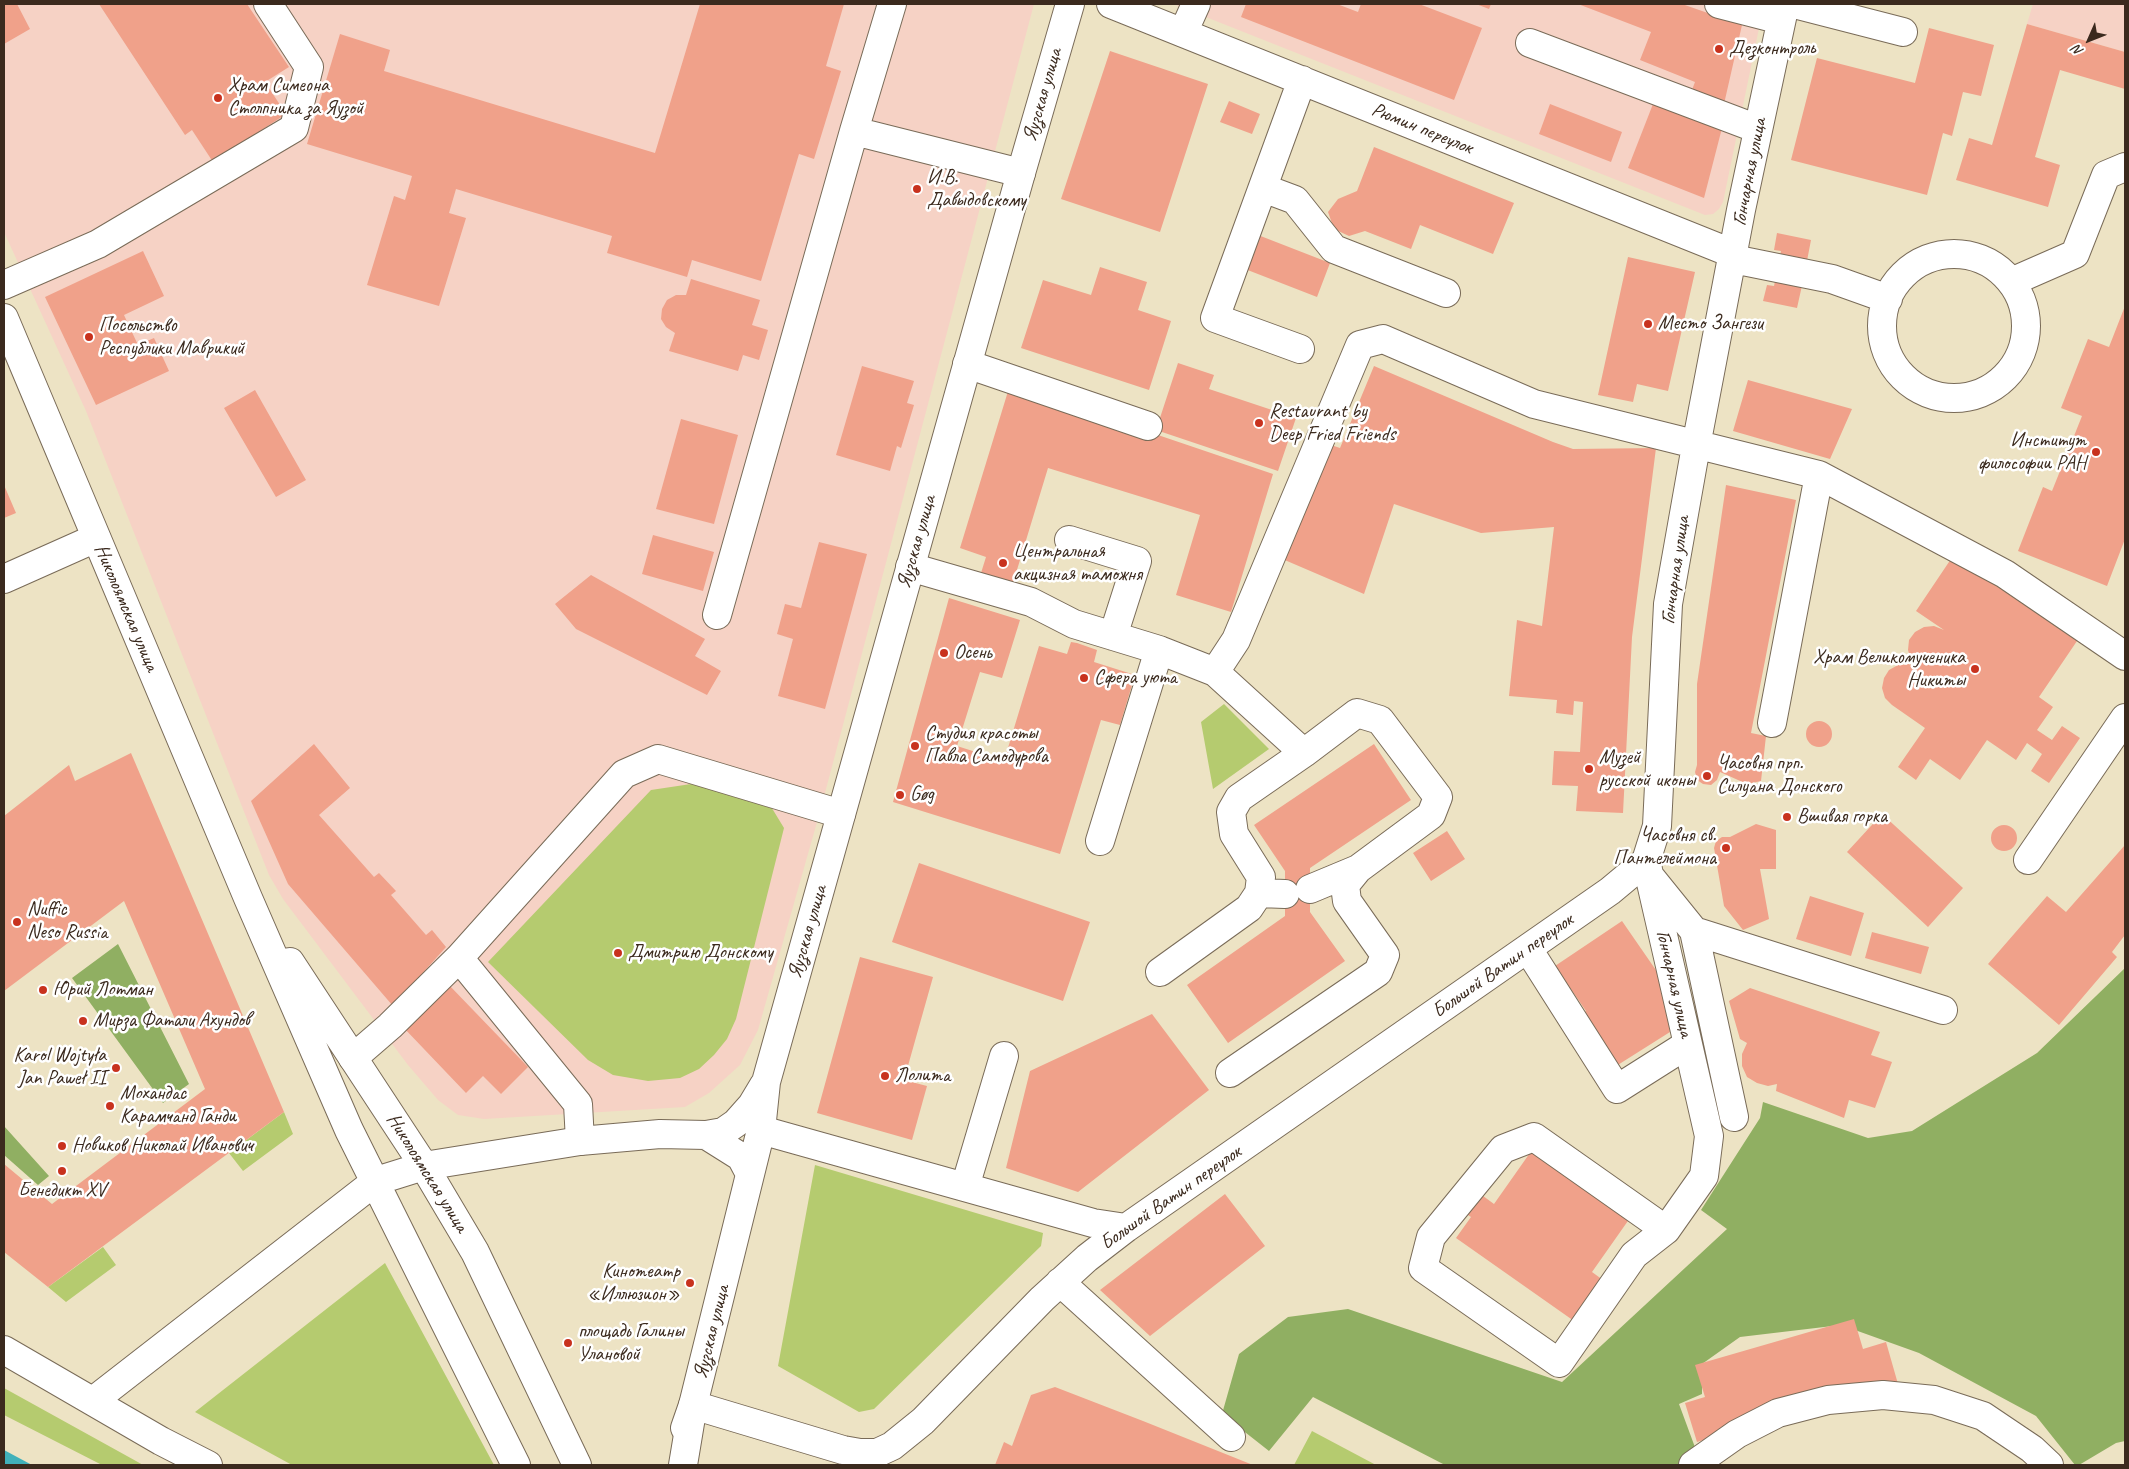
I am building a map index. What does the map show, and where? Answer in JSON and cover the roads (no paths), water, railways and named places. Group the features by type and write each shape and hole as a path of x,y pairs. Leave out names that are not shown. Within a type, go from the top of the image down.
{"main road":[{"path":"4,286 98,244 294,128 310,67 268,4"},
{"path":"718,615 854,130 892,4"},
{"name":"Яузская улица","path":"683,1465 693,1405 761,1130 766,1082 1020,173 1070,4"},
{"name":"Рюмин переулок","path":"1111,4 1302,80 1733,257 1832,279 1888,299"},
{"path":"1183,33 1196,4"},
{"path":"1719,4 1787,9 1903,32"},
{"name":"Гончарная улица","path":"1666,1230 1534,1137 1503,1149 1431,1237 1423,1268 1559,1362 1634,1255 1666,1230 1704,1176 1709,1136 1648,868 1657,826 1668,604 1696,446 1758,129 1787,9"},
{"path":"1530,43 1758,129"},
{"path":"1300,349 1215,318 1302,80"},
{"path":"854,130 1020,173"},
{"path":"2011,282 2076,254 2106,176 2125,167"},
{"path":"1263,188 1295,200 1334,249 1446,293"},
{"path":"1945,255 1964,255 1982,260 1998,269 2011,282 2021,299 2026,317 2026,336 2021,354 2012,370 1998,383 1982,393 1964,398 1945,398 1927,393 1911,383 1898,370 1888,354 1883,336 1883,317 1888,299 1897,282 1910,269 1926,260 1945,255"},
{"name":"Николоямская улица","path":"4,321 248,898 349,1130 516,1465"},
{"path":"1216,672 1236,640 1360,345 1383,339 1534,404 1818,475 2005,574 2125,656"},
{"path":"967,364 1148,426"},
{"path":"1772,723 1818,475"},
{"path":"4,579 96,538"},
{"path":"1069,540 1137,561 1113,636"},
{"path":"910,567 1031,602 1074,624 1159,650 1216,672 1304,753"},
{"path":"1100,841 1159,650"},
{"path":"1230,1073 1378,972 1385,955 1347,901 1345,885 1358,869 1431,815 1438,797 1380,720 1357,713 1239,798 1231,812 1234,834 1261,877 1285,892"},
{"path":"2028,860 2125,718"},
{"path":"353,1058 390,1026 459,958 624,774 658,759 841,814"},
{"path":"1648,868 1694,931 1734,1117"},
{"name":"Большой Ватин переулок","path":"693,1405 843,1450 877,1453 892,1446 918,1426 1060,1282 1126,1228 1610,891 1648,868"},
{"path":"1160,972 1248,908 1285,892 1358,869"},
{"name":"Николоямская улица","path":"248,898 424,1166 476,1252 577,1465"},
{"path":"1694,931 1943,1010"},
{"path":"1528,949 1618,1089 1688,1044"},
{"path":"459,958 578,1104 580,1141"},
{"path":"965,1188 1004,1056"},
{"name":"Яузская улица","path":"706,1136 723,1132 736,1123 752,1105 766,1082"},
{"path":"761,1130 1092,1223 1126,1228"},
{"path":"93,1401 376,1182 424,1166 580,1141 660,1134 706,1136 741,1157 750,1174"},
{"path":"1060,1282 1231,1436"},
{"path":"4,1350 161,1441 208,1465"},
{"path":"1693,1465 1736,1434 1778,1413 1828,1400 1883,1395 1934,1400 1983,1416 2032,1449 2049,1465"},
{"name":"Яузская улица","path":"671,1465 693,1405"}],"water":[{"path":"4,1450 32,1465 4,1465"}],"place":[{"name":"Дезконтроль","path":"1719,49"},
{"name":"Храм Симеона Столпника за Яузой","path":"218,98"},
{"name":"И.В. Давыдовскому","path":"917,189"},
{"name":"Место Зангези","path":"1648,324"},
{"name":"Посольство Республики Маврикий","path":"89,337"},
{"name":"Restaurant by Deep Fried Friends","path":"1259,423"},
{"name":"Институт философии РАН","path":"2096,452"},
{"name":"Центральная акцизная таможня","path":"1003,563"},
{"name":"Осень","path":"944,653"},
{"name":"Храм Великомученика Никиты","path":"1975,669"},
{"name":"Сфера уюта","path":"1084,678"},
{"name":"Студия красоты Павла Самодурова","path":"915,746"},
{"name":"Музей русской иконы","path":"1589,769"},
{"name":"Часовня прп. Силуана Донского","path":"1707,776"},
{"name":"Gøg","path":"900,795"},
{"name":"Вшивая горка","path":"1787,817"},
{"name":"Часовня св. Пантелеймона","path":"1726,848"},
{"name":"Nuffic Neso Russia","path":"17,922"},
{"name":"Дмитрию Донскому","path":"618,953"},
{"name":"Юрий Лотман","path":"43,990"},
{"name":"Мирза Фатали Ахундов","path":"83,1021"},
{"name":"Karol Wojtyła Jan Paweł II","path":"116,1068"},
{"name":"Лолита","path":"885,1076"},
{"name":"Мохандас Карамчанд Ганди","path":"110,1106"},
{"name":"Новиков Николай Иванович","path":"62,1146"},
{"name":"Бенедикт XV","path":"62,1171"},
{"name":"Кинотеатр «Иллюзион»","path":"690,1283"},
{"name":"площадь Галины Улановой","path":"568,1343"}]}
